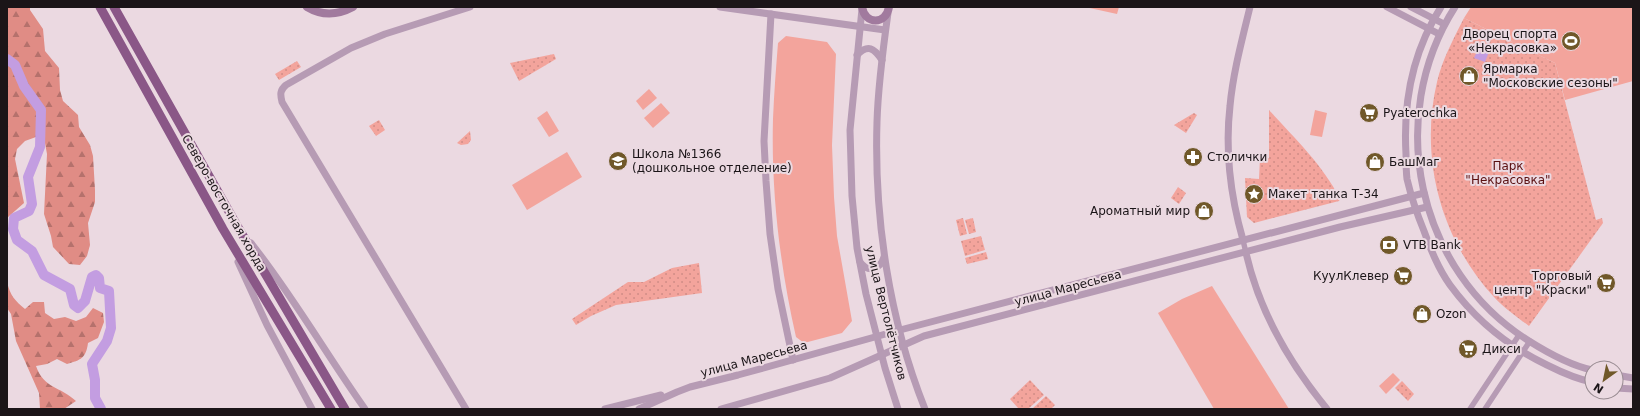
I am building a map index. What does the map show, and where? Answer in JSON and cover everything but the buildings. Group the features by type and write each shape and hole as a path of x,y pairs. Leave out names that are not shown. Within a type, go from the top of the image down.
{"highway":[{"name":"Северо-восточная хорда","path":"100,7 223,229 331,409"},
{"name":"Северо-восточная хорда","path":"114,7 236,224 344,409"}],"main road":[{"path":"307,7 321,13 333,14 340,13 353,7"},
{"path":"862,8 865,16 869,20 876,21 882,20 888,10"}],"street":[{"path":"466,409 282,102 281,92 282,88 292,81 351,48 385,34 470,7"},
{"path":"720,7 885,30"},
{"path":"1250,7 1241,42 1230,107 1229,149 1232,185 1243,240 1254,282 1275,330 1306,380 1327,409"},
{"path":"1387,7 1439,34"},
{"path":"1411,7 1444,24"},
{"path":"1441,7 1429,29 1412,72 1407,101 1405,136 1407,178 1424,233 1433,256 1449,283 1465,304 1498,335 1512,346 1565,374 1584,380"},
{"path":"1455,7 1439,34 1426,70 1421,88 1418,114 1420,177 1436,230 1450,260 1468,286 1490,311 1519,335 1561,359 1584,367"},
{"name":"улица Вертолётчиков","path":"862,8 850,130 852,196 859,262 877,337 898,409"},
{"name":"улица Вертолётчиков","path":"888,10 882,60 877,138 878,201 884,256 900,330 925,409"},
{"path":"771,14 764,141 766,181 770,234 778,289 793,360"},
{"path":"857,55 866,48 873,49 878,53 882,60"},
{"name":"улица Маресьева","path":"639,409 677,392 900,330 1424,193"},
{"name":"улица Маресьева","path":"721,409 830,378 924,336 1428,207"},
{"path":"236,224 276,274 326,353 365,409"},
{"path":"1424,233 1425,228 1429,225 1436,230"},
{"path":"223,229 267,325 312,409"},
{"path":"859,262 869,269 876,268 882,262 884,256"},
{"path":"1470,409 1519,335"},
{"path":"1485,409 1530,341"},
{"path":"605,409 677,392"}],"green space":[{"path":"7,7 30,7 30,10 43,29 45,51 59,68 60,90 63,101 78,115 79,127 90,145 93,156 95,202 88,223 90,245 87,256 80,265 69,264 53,247 44,214 47,154 45,143 36,137 25,141 17,149 15,159 24,203 7,218"},
{"path":"1085,7 1119,7 1117,14"},
{"name":"Дворец спорта «Некрасовка»","path":"1471,7 1633,7 1633,81 1565,100 1555,63 1464,18"},
{"name":"Парк \"Некрасовка\"","path":"1464,18 1555,63 1596,220 1602,218 1603,223 1529,326 1498,301 1476,275 1460,250 1448,224 1439,197 1433,168 1431,140 1432,111 1437,82 1442,66"},
{"path":"786,36 827,42 836,54 832,145 834,197 837,236 852,321 842,333 804,343 796,337 790,310 781,256 775,201 773,146 774,91 778,43"},
{"path":"554,54 556,59 519,81 510,63"},
{"path":"297,61 301,67 279,80 275,74"},
{"path":"649,89 657,98 643,110 636,101"},
{"path":"661,103 670,113 653,128 644,118"},
{"path":"1269,110 1317,163 1340,199 1339,201 1254,223 1247,217 1245,178 1259,179 1260,158 1269,158"},
{"path":"1315,110 1327,113 1322,137 1310,135"},
{"path":"547,111 559,131 549,137 537,118"},
{"path":"1194,113 1197,115 1186,133 1174,125"},
{"path":"379,120 385,130 376,136 369,126"},
{"path":"470,131 471,140 468,144 461,145 457,143"},
{"path":"567,152 582,177 527,210 512,185"},
{"path":"1178,187 1186,193 1179,204 1171,198"},
{"path":"963,218 967,234 960,236 956,220"},
{"path":"973,218 976,232 969,234 965,220"},
{"path":"981,236 985,250 965,256 961,241"},
{"path":"986,252 988,259 967,264 965,258"},
{"path":"699,263 702,293 616,305 591,316 576,325 572,319 628,282 644,282 672,268"},
{"path":"7,282 13,297 25,309 33,302 44,302 45,313 54,319 65,317 76,321 86,317 93,308 103,313 104,322 98,338 88,343 86,352 82,358 67,364 57,359 47,364 36,366 43,379 76,401 64,409 40,409 39,393 16,341 11,314 7,308"},
{"path":"1212,286 1289,409 1214,409 1158,313 1182,299"},
{"path":"1393,373 1400,380 1386,394 1379,386"},
{"path":"1030,380 1044,395 1028,409 1019,409 1010,399"},
{"path":"1402,381 1414,394 1408,401 1395,388"},
{"path":"1046,396 1055,405 1051,409 1032,409"}],"shaded area":[{"path":"1481,43 1491,47 1485,62 1474,58"}],"waterway":[{"path":"7,59 15,65 24,86 41,110 40,147 28,177 32,204 29,211 14,218 13,229 17,240 32,251 44,275 70,289 74,305 78,308 85,301 92,277 96,275 99,278 100,288 109,291 111,328 107,341 92,364 95,380 95,398 101,409"}],"place":[{"name":"Дворец спорта «Некрасовка»","path":"1571,41"},
{"name":"Ярмарка \"Московские сезоны\"","path":"1469,76"},
{"name":"Pyaterochka","path":"1369,113"},
{"name":"Столички","path":"1193,157"},
{"name":"Школа №1366 (дошкольное отделение)","path":"618,161"},
{"name":"БашМаг","path":"1375,162"},
{"name":"Макет танка Т-34","path":"1254,194"},
{"name":"Ароматный мир","path":"1204,211"},
{"name":"VTB Bank","path":"1389,245"},
{"name":"КуулКлевер","path":"1403,276"},
{"name":"Торговый центр \"Краски\"","path":"1606,283"},
{"name":"Ozon","path":"1422,314"},
{"name":"Дикси","path":"1468,349"}]}
